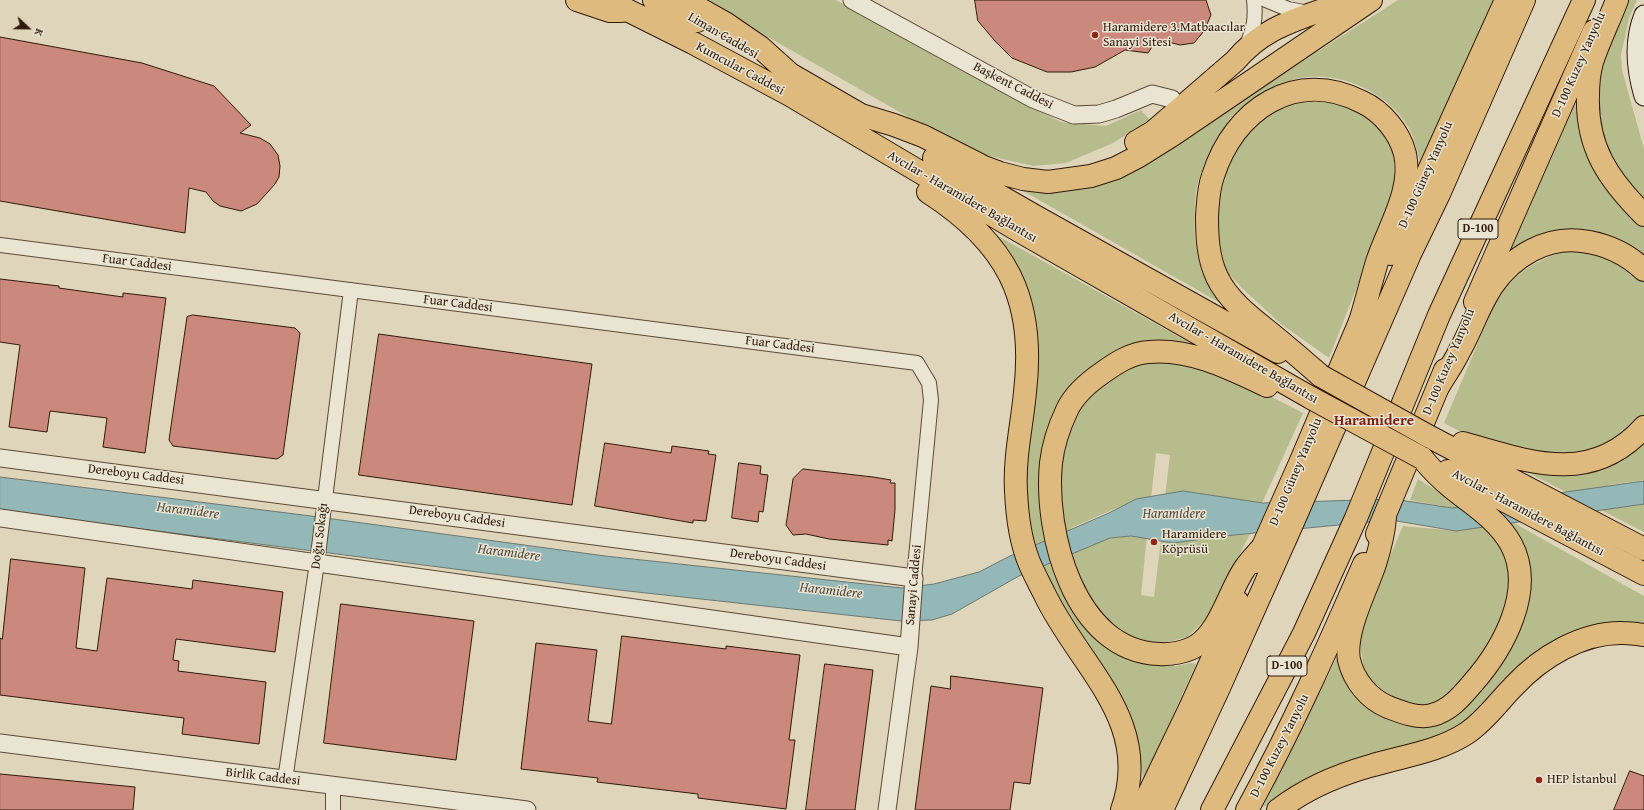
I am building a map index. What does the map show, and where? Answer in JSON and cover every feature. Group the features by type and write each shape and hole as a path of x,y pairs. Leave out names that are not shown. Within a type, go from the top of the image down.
{"main road":[{"path":"577,0 610,11 630,11"},
{"path":"607,0 630,11"},
{"name":"Liman Caddesi","path":"654,0 692,18 790,74"},
{"path":"684,0 725,23 760,47 790,74 855,123 876,158 943,202 981,234 995,251 1007,271 1016,290 1025,317 1028,339 1026,390 1016,463 1016,490 1023,544 1029,562 1053,611 1111,699 1123,726 1130,770 1128,792 1122,810"},
{"path":"1048,182 1121,152 1153,132 1235,60 1243,51 1264,35 1289,21 1348,0"},
{"path":"855,123 894,125 923,136 984,167 1023,179 1048,182 1091,176 1116,168 1139,156 1174,134 1371,0"},
{"name":"D-100 Güney Yanyolu","path":"1141,810 1190,708 1265,544 1360,322 1506,0"},
{"path":"1162,810 1218,690 1410,254 1524,0"},
{"name":"D-100","path":"1212,810 1304,633 1356,518 1439,315 1584,0"},
{"name":"D-100 Kuzey Yanyolu","path":"1247,810 1269,770 1313,679 1385,517 1438,387 1608,0"},
{"path":"1617,0 1592,63 1589,80 1589,121 1596,149 1606,171 1616,185 1644,215"},
{"name":"Kumcular Caddesi","path":"630,11 790,95 855,123"},
{"path":"1644,15 1636,55 1638,76 1644,96"},
{"path":"1321,376 1241,308 1228,294 1217,278 1209,258 1207,226 1208,200 1212,177 1218,160 1225,146 1238,127 1261,106 1277,97 1302,90 1317,89 1332,90 1350,95 1367,104 1379,113 1396,133 1405,153 1407,173 1401,202 1377,263 1360,322"},
{"name":"Avcılar - Haramidere Bağlantısı","path":"855,123 1033,215 1430,437 1644,549"},
{"name":"Avcılar - Haramidere Bağlantısı","path":"855,123 1021,232 1313,399 1422,458 1644,574"},
{"path":"1438,387 1460,350 1493,285 1515,261 1529,251 1560,241 1576,240 1592,242 1607,246 1623,253 1644,270"},
{"path":"1265,544 1245,568 1216,623 1196,646 1182,652 1148,654 1118,642 1100,626 1078,600 1060,553 1053,518 1050,484 1051,463 1060,425 1068,408 1080,392 1096,377 1126,358 1148,352 1178,354 1193,357 1230,369 1284,394 1301,399 1313,399"},
{"path":"1430,437 1442,437 1497,454 1557,465 1583,463 1606,456 1623,447 1644,427"},
{"path":"1385,517 1382,543 1350,635 1349,659 1361,686 1380,703 1406,713 1419,716 1432,715 1445,710 1457,700 1480,676 1493,658 1513,617 1516,604 1519,573 1516,556 1510,543 1500,529 1473,503 1453,489 1422,458"},
{"path":"1552,526 1644,588"},
{"path":"1278,810 1290,801 1324,783 1371,766 1424,752 1446,744 1467,733 1497,706 1531,669 1554,654 1579,642 1602,635 1622,633 1644,635"}],"street":[{"name":"Başkent Caddesi","path":"852,0 1033,98 1074,115 1099,114 1116,109 1152,94 1172,99 1179,108"},
{"path":"1243,51 1252,35 1256,21 1254,0"},
{"path":"1266,0 1288,9 1309,14"},
{"name":"Fuar Caddesi","path":"0,245 917,363"},
{"name":"Doğu Sokağı","path":"286,780 317,563 351,290"},
{"name":"Sanayi Caddesi","path":"887,810 909,647 931,400 929,383 917,363"},
{"name":"Dereboyu Caddesi","path":"0,458 914,578"},
{"path":"0,518 909,647"},
{"name":"Birlik Caddesi","path":"0,743 527,810"},
{"path":"333,786 333,810"}],"green space":[{"path":"703,0 836,0 1013,98 1061,122 1106,126 1141,110 1150,120 1113,143 1066,163 1033,166 968,151"},
{"path":"1398,0 1494,0 1420,162 1415,141 1402,118 1380,97 1352,83 1323,77 1296,79 1279,86 1240,109 1229,120 1213,148 1203,168 1196,196 1195,230 1200,260 1222,304 1018,188 1136,168"},
{"path":"1626,0 1637,0 1629,18 1621,55 1622,70 1644,149 1644,199 1621,175 1607,149 1596,118 1602,55"},
{"path":"1332,99 1378,123 1394,152 1394,193 1329,358 1281,324 1243,289 1222,267 1216,240 1215,203 1237,146 1258,122 1277,109 1306,100"},
{"path":"1575,102 1580,129 1635,216 1644,226 1644,258 1622,241 1505,259"},
{"path":"998,236 1192,344 1154,343 1072,390 1046,528 1127,657 1150,663 1174,663 1175,666 1192,663 1196,664 1145,777 1143,777 1133,722 1122,700 1056,600 1035,552 1028,522 1026,468 1039,355 1035,315 1022,278"},
{"path":"1568,250 1598,251 1640,276 1644,281 1644,417 1603,450 1573,455 1536,454 1471,437 1444,423 1494,305 1502,293 1518,276 1534,264"},
{"path":"1183,361 1231,376 1303,413 1262,503 1185,491 1165,497 1170,455 1156,453 1150,508 1121,506 1071,528 1080,547 1110,538 1147,535 1141,595 1154,597 1161,540 1250,534 1207,618 1187,637 1160,644 1132,637 1111,622 1087,597 1073,566 1058,507 1062,456 1074,416 1093,388 1140,362"},
{"path":"1644,442 1644,480 1609,485 1612,507 1644,503 1644,532 1523,470 1554,475 1583,474 1613,464"},
{"path":"1418,479 1450,499 1480,521 1496,539 1508,558 1512,581 1498,637 1448,700 1416,709 1375,689 1361,667 1363,665 1359,637 1361,624 1403,526 1457,531 1453,508 1410,500"},
{"path":"1505,518 1644,596 1644,626 1548,645 1520,664 1486,702 1459,726 1440,737 1335,767 1263,807 1340,651 1348,681 1353,691 1367,707 1396,721 1418,726 1515,636"}],"water":[{"path":"0,477 311,516 605,556 902,588 934,584 979,572 1010,556 1109,513 1136,499 1183,491 1263,503 1393,499 1452,508 1644,481 1644,504 1456,531 1391,520 1234,535 1173,543 1131,536 1110,538 1019,576 952,614 932,620 901,621 619,590 0,511"}],"building":[{"name":"Haramidere 3.Matbaacılar Sanayi Sitesi","path":"975,0 1206,0 1211,15 1204,31 1194,43 1180,45 1157,39 1148,53 1125,50 1095,67 1071,72 1047,72 1012,58 995,41 978,21"},
{"path":"0,37 142,63 214,86 251,125 240,133 260,138 270,144 278,155 280,166 279,177 275,184 257,204 241,211 220,206 213,201 206,192 189,188 185,233 0,201"},
{"path":"0,279 59,286 59,288 123,297 123,293 166,298 145,453 103,447 107,418 50,411 47,432 9,427 20,345 0,342"},
{"path":"193,315 295,328 300,333 283,455 277,459 173,446 169,440 187,317"},
{"path":"379,334 592,364 572,505 359,475"},
{"path":"605,443 671,453 672,446 709,451 708,454 716,455 706,521 693,520 693,523 595,506"},
{"path":"739,463 761,466 760,474 768,475 763,512 759,511 758,522 732,518"},
{"path":"803,469 873,477 891,480 890,483 895,483 895,510 892,541 888,540 888,545 829,539 806,534 793,535 786,525 793,479"},
{"path":"11,559 85,568 76,648 97,651 107,578 192,589 193,580 283,592 275,652 176,639 173,660 179,661 178,671 266,682 259,744 182,734 184,718 0,695 0,638 2,639"},
{"path":"341,604 474,621 456,760 324,743"},
{"path":"622,636 726,649 726,646 800,655 789,740 795,740 786,809 698,798 698,794 597,782 598,778 521,769 536,643 597,650 588,721 611,724"},
{"path":"825,664 873,670 855,810 806,810"},
{"path":"951,676 1043,688 1030,784 1014,782 1010,810 915,810 931,686 950,689"},
{"path":"1630,771 1644,776 1644,810 1614,810"},
{"path":"0,774 135,787 133,810 0,810"}],"place":[{"name":"Haramidere 3.Matbaacılar Sanayi Sitesi","path":"1095,35"},
{"name":"Haramidere Köprüsü","path":"1154,542"},
{"name":"HEP İstanbul","path":"1539,780"}],"district":[{"name":"Haramidere","path":"1374,421"}]}
